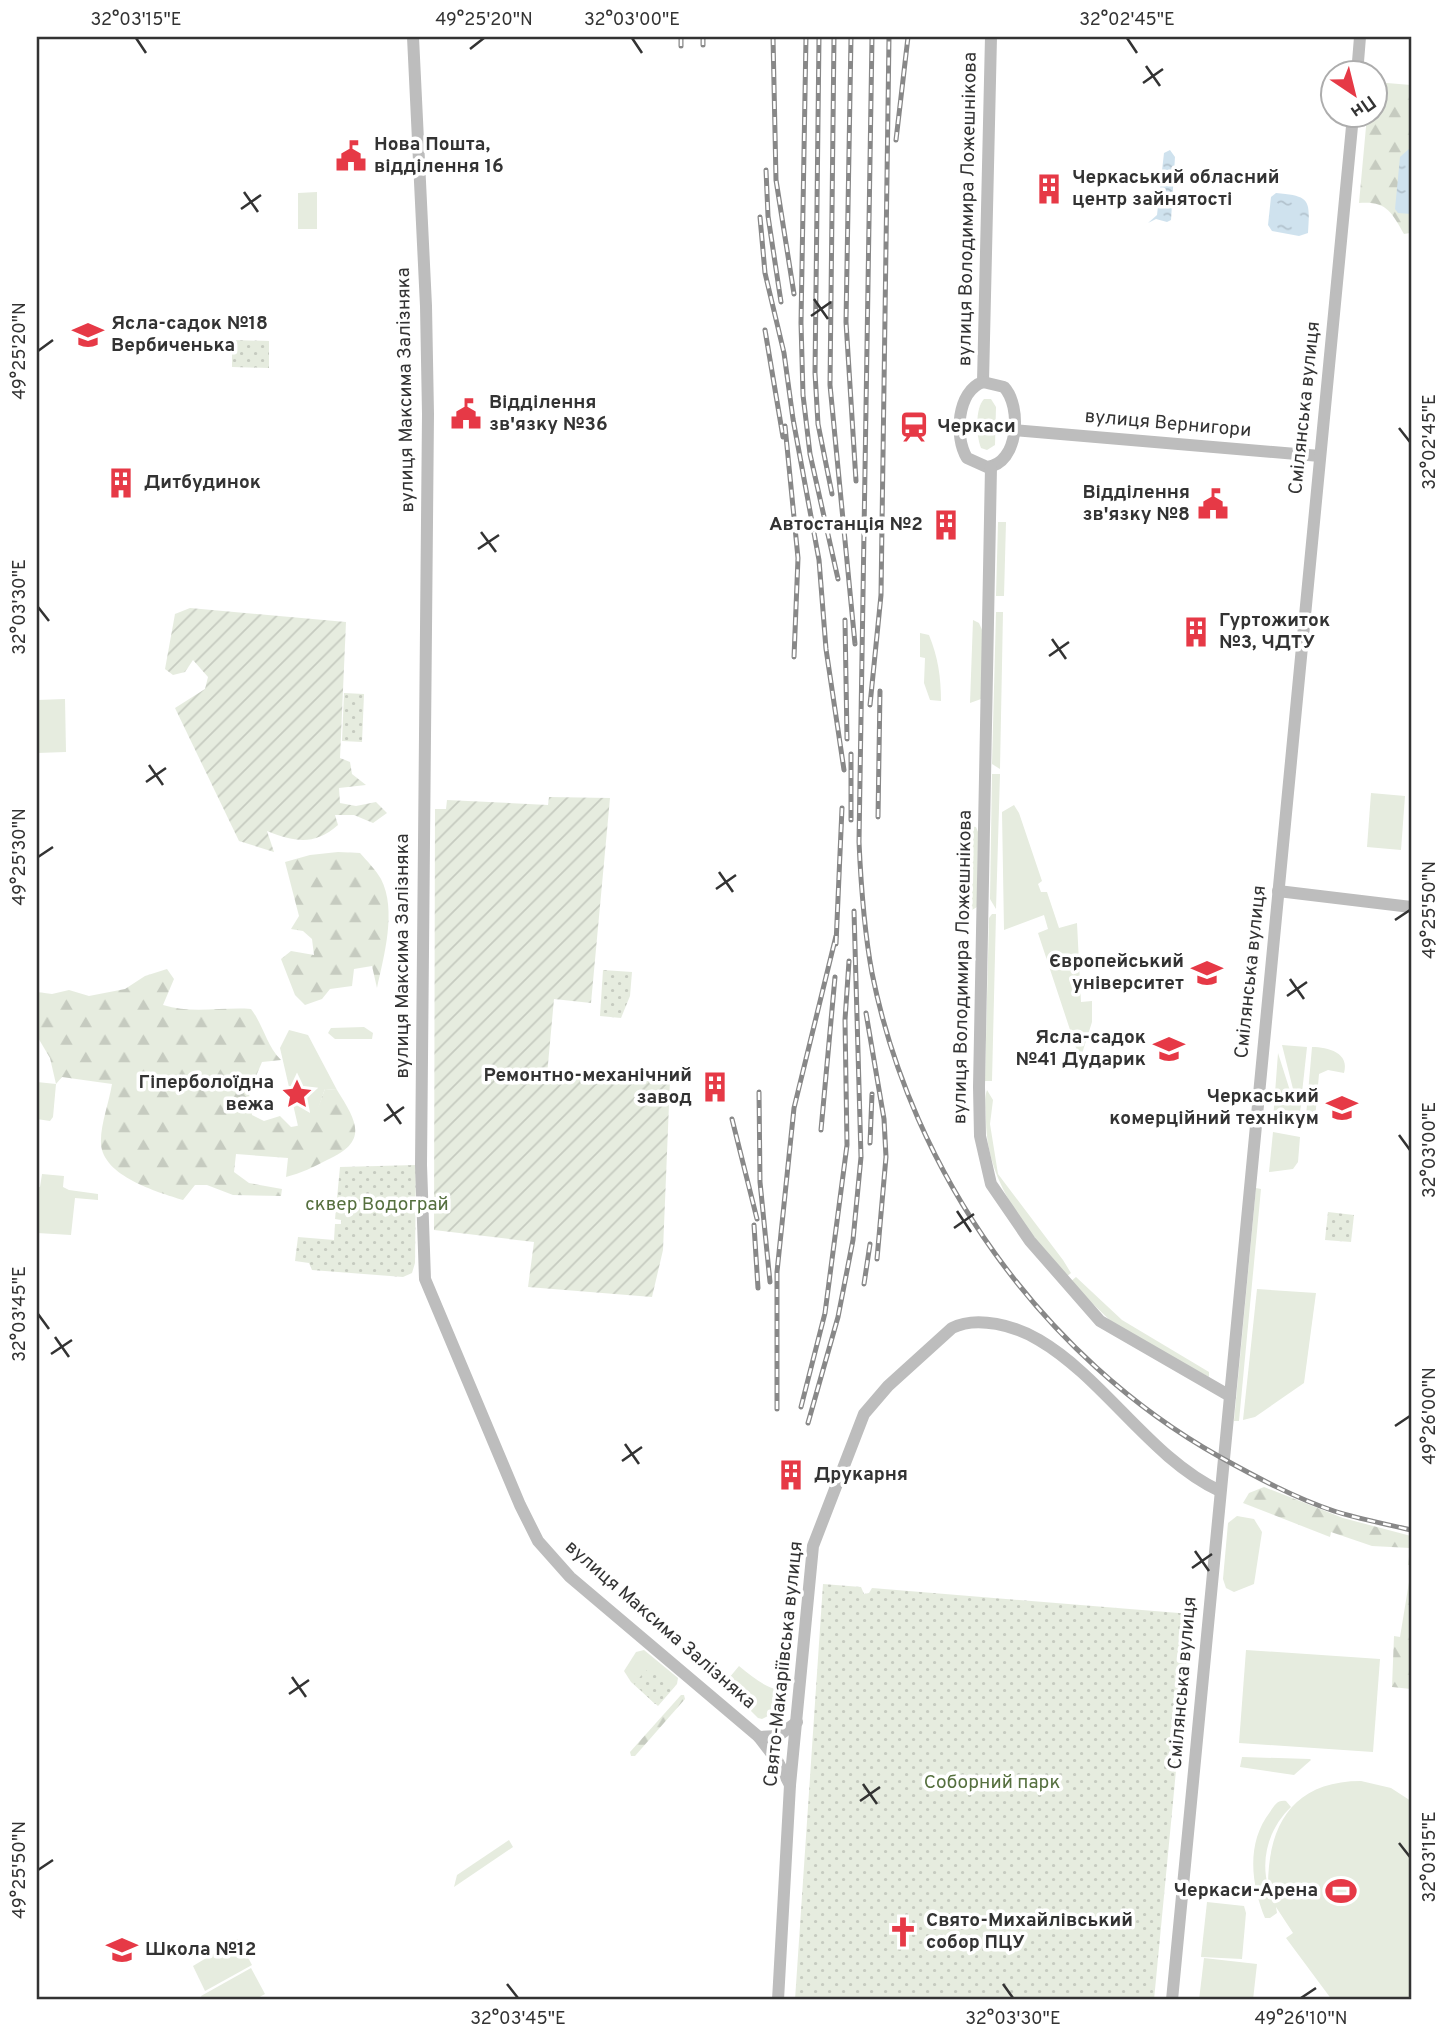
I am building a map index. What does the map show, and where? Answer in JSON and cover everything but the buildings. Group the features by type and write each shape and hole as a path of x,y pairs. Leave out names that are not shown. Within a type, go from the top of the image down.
{"main road":[{"name":"вулиця Максима Залізняка","path":"412,37 428,345 421,1153 425,1279 520,1505 542,1546 570,1577 759,1737 778,1762 790,1785"},
{"name":"вулиця Володимира Ложешнікова","path":"984,382 990,37"},
{"path":"1358,60 1360,37"},
{"name":"Смілянська вулиця","path":"1172,2000 1352,130"},
{"path":"984,382 999,384 1010,395 1013,430 1009,454 1002,463 991,467 971,462 962,443 963,400 973,386 984,382"},
{"name":"вулиця Вернигори","path":"1013,430 1320,456"},
{"name":"вулиця Володимира Ложешнікова","path":"991,467 979,1087 979,1124 986,1168 998,1196 1030,1241 1100,1321 1230,1396"},
{"path":"1278,891 1411,907"},
{"name":"Свято-Макаріївська вулиця","path":"778,2000 790,1785 810,1556 852,1440 864,1414 878,1396 929,1346 956,1326 966,1323 995,1325 1042,1341 1188,1471 1220,1491"},
{"path":"759,1737 778,1737 797,1723"}],"green space":[{"path":"1388,83 1411,85 1410,233 1404,234 1391,214 1382,206 1359,203 1366,130 1388,130"},
{"path":"317,192 317,229 298,229 298,193"},
{"path":"232,340 269,341 269,368 232,367"},
{"path":"984,399 991,399 996,407 995,445 987,450 981,448 977,430 979,409"},
{"path":"998,522 1006,522 1004,596 996,596"},
{"path":"190,608 346,622 340,758 350,762 352,774 366,785 339,788 340,803 356,806 376,802 387,813 373,823 354,815 335,815 338,825 312,839 287,838 267,831 274,852 239,841 175,708 205,689 208,677 193,660 185,672 173,675 165,669 175,614"},
{"path":"996,612 1003,612 1000,769 992,764"},
{"path":"973,620 979,623 983,632 981,699 970,703"},
{"path":"920,633 929,635 935,651 940,675 941,701 930,700 924,683 925,658 920,657"},
{"path":"344,693 364,694 362,742 342,741"},
{"path":"65,699 66,752 37,753 37,700"},
{"path":"992,774 1000,774 996,909 990,899"},
{"path":"1371,793 1405,796 1401,850 1367,847"},
{"path":"549,797 610,798 591,1003 554,999 547,1075 670,1080 663,1250 652,1297 528,1287 534,1242 434,1230 435,809 446,809 447,800 548,805"},
{"path":"1014,805 1042,881 1038,884 1041,892 1047,892 1059,928 1077,923 1081,1002 1092,1001 1092,1022 1080,1060 1038,933 1048,929 1044,915 1004,930 1002,812"},
{"path":"968,826 976,827 978,832 977,907 967,913"},
{"path":"360,853 381,879 386,891 389,919 383,962 377,988 372,966 354,969 352,986 330,989 322,999 305,1005 295,995 281,959 291,951 314,955 312,939 303,931 291,929 299,916 285,862 310,855"},
{"path":"996,914 992,1081 985,1081 989,918"},
{"path":"167,969 174,979 163,1005 195,1010 251,1009 255,1015 281,1060 262,1062 249,1093 252,1115 264,1121 280,1116 291,1127 306,1123 317,1109 325,1089 337,1090 350,1112 355,1130 349,1146 302,1172 286,1177 288,1158 236,1154 234,1172 249,1183 282,1189 281,1196 233,1195 207,1185 195,1185 183,1200 133,1181 111,1165 101,1144 112,1084 62,1077 56,1084 50,1058 37,1036 37,992 52,994 69,990 89,996 125,989 145,976"},
{"path":"603,970 632,972 630,996 621,1018 600,1016"},
{"path":"364,1027 373,1033 372,1039 335,1039 328,1033 331,1028"},
{"path":"289,1030 308,1035 337,1090 325,1089 313,1117 298,1126 280,1048"},
{"path":"1282,1045 1307,1047 1302,1093 1293,1089"},
{"path":"1312,1047 1336,1052 1344,1060 1345,1066 1344,1073 1328,1070 1319,1074 1315,1120 1310,1122 1306,1116"},
{"path":"1278,1053 1291,1094 1302,1100 1298,1123 1273,1120"},
{"path":"37,1082 56,1084 53,1117 50,1121 37,1119"},
{"path":"987,1090 993,1100 990,1124 998,1174 1063,1260 1071,1273 1066,1277 1024,1224 1002,1186 994,1166 988,1144 985,1105"},
{"path":"1273,1132 1300,1137 1298,1162 1293,1169 1269,1172"},
{"name":"сквер Водограй","path":"416,1165 415,1263 412,1273 403,1277 312,1270 309,1263 295,1261 298,1237 334,1240 335,1224 341,1224 341,1220 335,1219 340,1167"},
{"path":"42,1174 64,1176 63,1187 69,1190 98,1194 98,1200 75,1198 71,1235 37,1233 37,1187 40,1187"},
{"path":"1256,1188 1261,1189 1239,1421 1234,1421"},
{"path":"1328,1212 1354,1215 1351,1242 1325,1240"},
{"path":"1076,1277 1122,1320 1209,1372 1209,1377 1119,1329 1070,1282"},
{"path":"1257,1289 1316,1293 1304,1383 1255,1417 1243,1420"},
{"path":"1264,1487 1343,1518 1411,1536 1411,1565 1408,1565 1410,1548 1372,1546 1331,1532 1330,1537 1243,1503 1249,1493"},
{"path":"1237,1516 1254,1519 1262,1532 1254,1584 1234,1592 1226,1588 1223,1579 1228,1523"},
{"path":"1411,1570 1411,1689 1392,1687 1394,1636 1400,1637"},
{"name":"Соборний парк","path":"823,1584 861,1587 864,1594 869,1593 872,1588 1191,1614 1154,2000 795,2000"},
{"path":"644,1650 678,1678 677,1684 658,1706 631,1682 624,1671 636,1652"},
{"path":"1246,1650 1380,1659 1373,1752 1239,1743"},
{"path":"739,1666 764,1684 780,1690 776,1712 762,1719 758,1718 724,1684"},
{"path":"646,1670 652,1675 656,1671 674,1687 659,1704 655,1704 634,1684"},
{"path":"681,1695 684,1695 685,1699 635,1756 631,1756 630,1752"},
{"path":"1242,1757 1311,1760 1294,1775 1240,1767"},
{"name":"Черкаси-Арена","path":"1361,1781 1391,1788 1411,1801 1411,2000 1332,2000 1286,1938 1293,1933 1276,1907 1277,1913 1265,1918 1256,1891 1254,1850 1262,1824 1275,1805 1286,1801 1291,1807 1277,1824 1269,1843 1265,1864 1268,1886 1273,1844 1279,1826 1289,1811 1302,1798 1318,1789 1337,1783"},
{"path":"509,1840 513,1847 454,1887 457,1875"},
{"path":"1207,1902 1244,1906 1246,1913 1242,1959 1201,1957"},
{"path":"238,1939 252,1965 205,1991 193,1966"},
{"path":"1204,1958 1257,1964 1253,2000 1199,2000"},
{"path":"251,1968 265,1994 254,2000 203,2000 201,1996"}],"water":[{"path":"1411,147 1411,214 1398,213 1395,209 1400,157"},
{"path":"1170,150 1175,157 1171,220 1167,222 1156,219 1148,223 1157,215 1164,153"},
{"path":"1276,193 1296,196 1306,202 1309,213 1308,233 1299,236 1272,231 1268,225 1271,197"}],"railway":[{"path":"681,37 681,46"},
{"path":"703,37 703,45"},
{"path":"773,37 776,180 794,294"},
{"path":"806,37 801,323 803,395 810,454 838,579"},
{"path":"819,37 815,373 818,424 832,494"},
{"path":"834,37 830,385 855,644"},
{"path":"851,37 846,322 856,481"},
{"path":"872,37 859,842 869,957 891,1047 918,1119 953,1188 994,1252 1042,1313 1096,1367 1156,1416 1220,1457 1262,1479 1334,1511 1411,1530"},
{"path":"870,705 881,595 889,37"},
{"path":"896,140 908,37"},
{"path":"766,170 768,216 781,302"},
{"path":"760,217 765,273 784,353 793,419 819,560 826,649 844,770"},
{"path":"765,330 783,437"},
{"path":"785,426 798,558 794,657"},
{"path":"845,620 847,739"},
{"path":"878,817 880,691"},
{"path":"851,754 851,820"},
{"path":"836,944 842,808"},
{"path":"808,1423 838,1317 853,1240 861,1157 854,911"},
{"path":"777,1409 777,1272 794,1108 836,936"},
{"path":"801,1407 825,1313 847,1145 845,1020 849,961"},
{"path":"821,1130 835,977"},
{"path":"866,1013 884,1119 886,1157 877,1259"},
{"path":"759,1092 760,1182 770,1282"},
{"path":"870,1143 872,1094"},
{"path":"732,1119 757,1219"},
{"path":"754,1225 758,1288"},
{"path":"864,1284 870,1244"}],"place":[{"name":"Нова Пошта, відділення 16","path":"351,156"},
{"name":"Черкаський обласний центр зайнятості","path":"1049,189"},
{"name":"Ясла-садок №18 Вербиченька","path":"88,335"},
{"name":"Відділення зв'язку №36","path":"466,414"},
{"name":"Черкаси","path":"914,427"},
{"name":"Дитбудинок","path":"121,483"},
{"name":"Відділення зв'язку №8","path":"1213,504"},
{"name":"Автостанція №2","path":"946,525"},
{"name":"Гуртожиток №3, ЧДТУ","path":"1196,632"},
{"name":"Європейський університет","path":"1207,973"},
{"name":"Ясла-садок №41 Дударик","path":"1169,1049"},
{"name":"Ремонтно-механічний завод","path":"715,1087"},
{"name":"Гіперболоїдна вежа","path":"297,1094"},
{"name":"Черкаський комерційний технікум","path":"1342,1108"},
{"name":"Друкарня","path":"791,1475"},
{"name":"Черкаси-Арена","path":"1341,1891"},
{"name":"Свято-Михайлівський собор ПЦУ","path":"903,1932"},
{"name":"Школа №12","path":"122,1950"}]}
